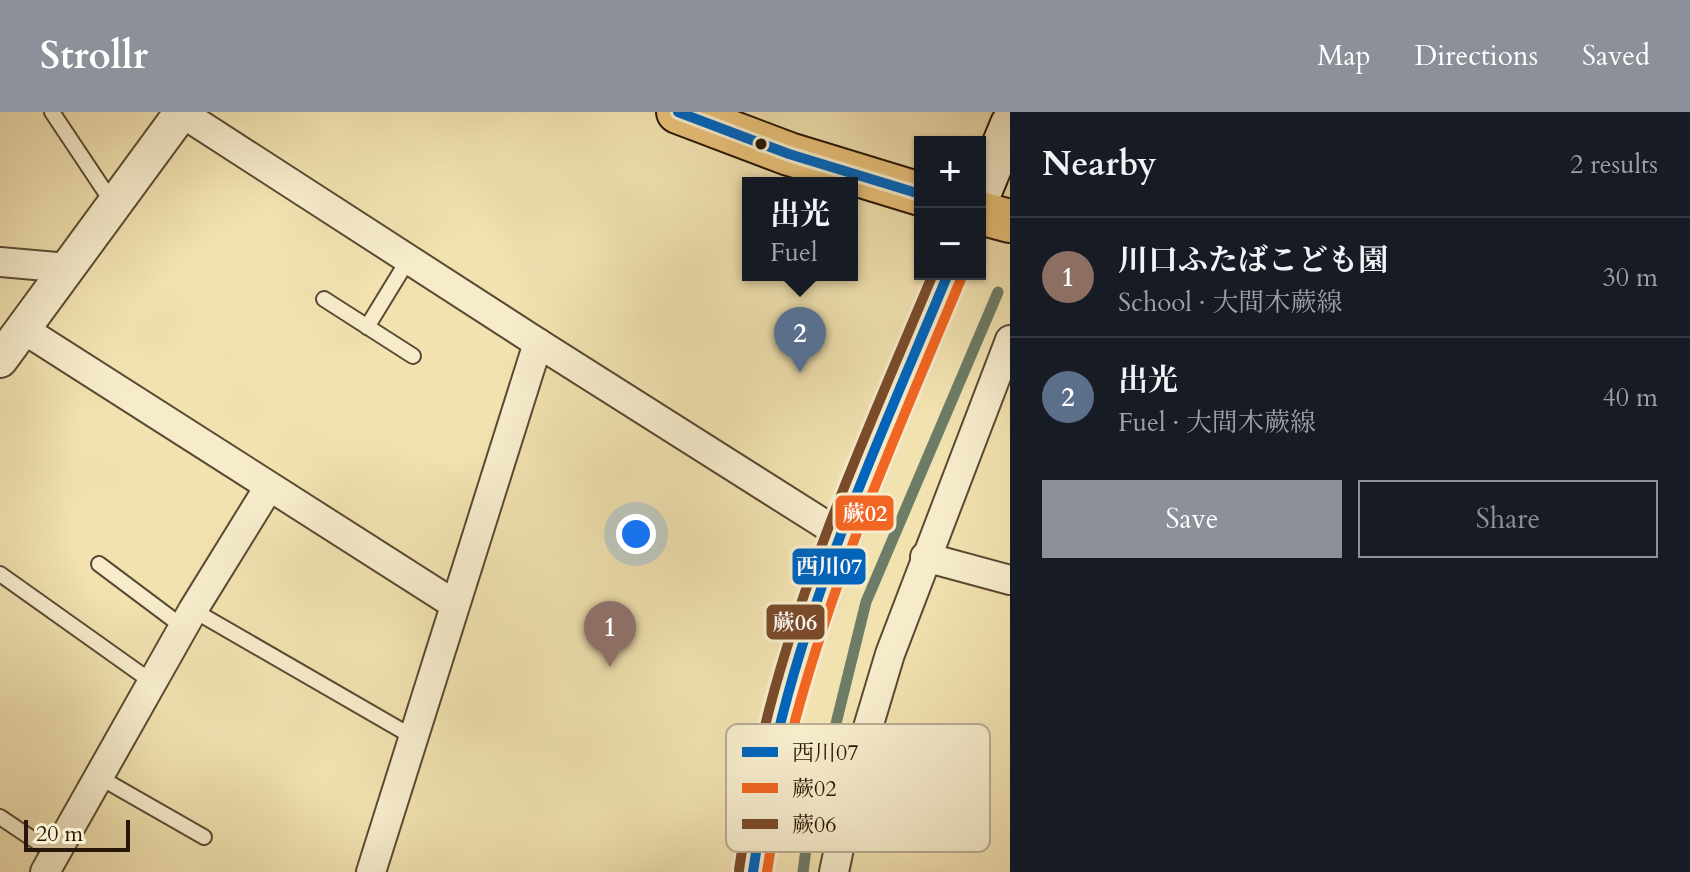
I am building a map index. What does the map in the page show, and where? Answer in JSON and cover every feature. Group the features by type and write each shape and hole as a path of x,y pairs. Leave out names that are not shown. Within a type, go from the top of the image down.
{"main road":[{"path":"678,112 789,154 914,192"},
{"path":"986,182 1010,124"},
{"path":"986,215 1010,221"},
{"path":"782,724 788,696 843,536 946,280"},
{"path":"753,872 756,852"}],"street":[{"path":"0,360 182,112 408,260 843,536"},
{"path":"0,262 68,268"},
{"path":"23,329 454,604"},
{"path":"869,724 925,557 1010,340"},
{"path":"371,872 538,343"},
{"path":"50,863 188,619 269,487"},
{"path":"925,557 1010,580"},
{"path":"834,872 838,852"}],"lane":[{"path":"52,112 114,205"},
{"path":"367,327 408,260"},
{"path":"324,299 413,356"},
{"path":"99,564 188,619 413,737"},
{"path":"0,574 152,682"},
{"path":"99,777 204,837"},
{"path":"0,817 50,863"}],"waterway":[{"path":"836,724 866,602 998,292"},
{"path":"803,872 806,852"}],"transit line":[{"name":"西川07","path":"678,112 789,154 914,192"},
{"name":"蕨06","path":"765,724 784,657 822,546 931,280"},
{"name":"西川07","path":"780,724 798,660 836,548 945,280"},
{"name":"蕨02","path":"794,724 850,550 961,280"},
{"name":"蕨06","path":"739,870 742,852"},
{"name":"西川07","path":"753,872 756,852"},
{"name":"蕨02","path":"767,872 770,852"}],"place":[{"name":"出光","path":"800,373"},
{"name":"川口ふたばこども園","path":"610,667"}]}
